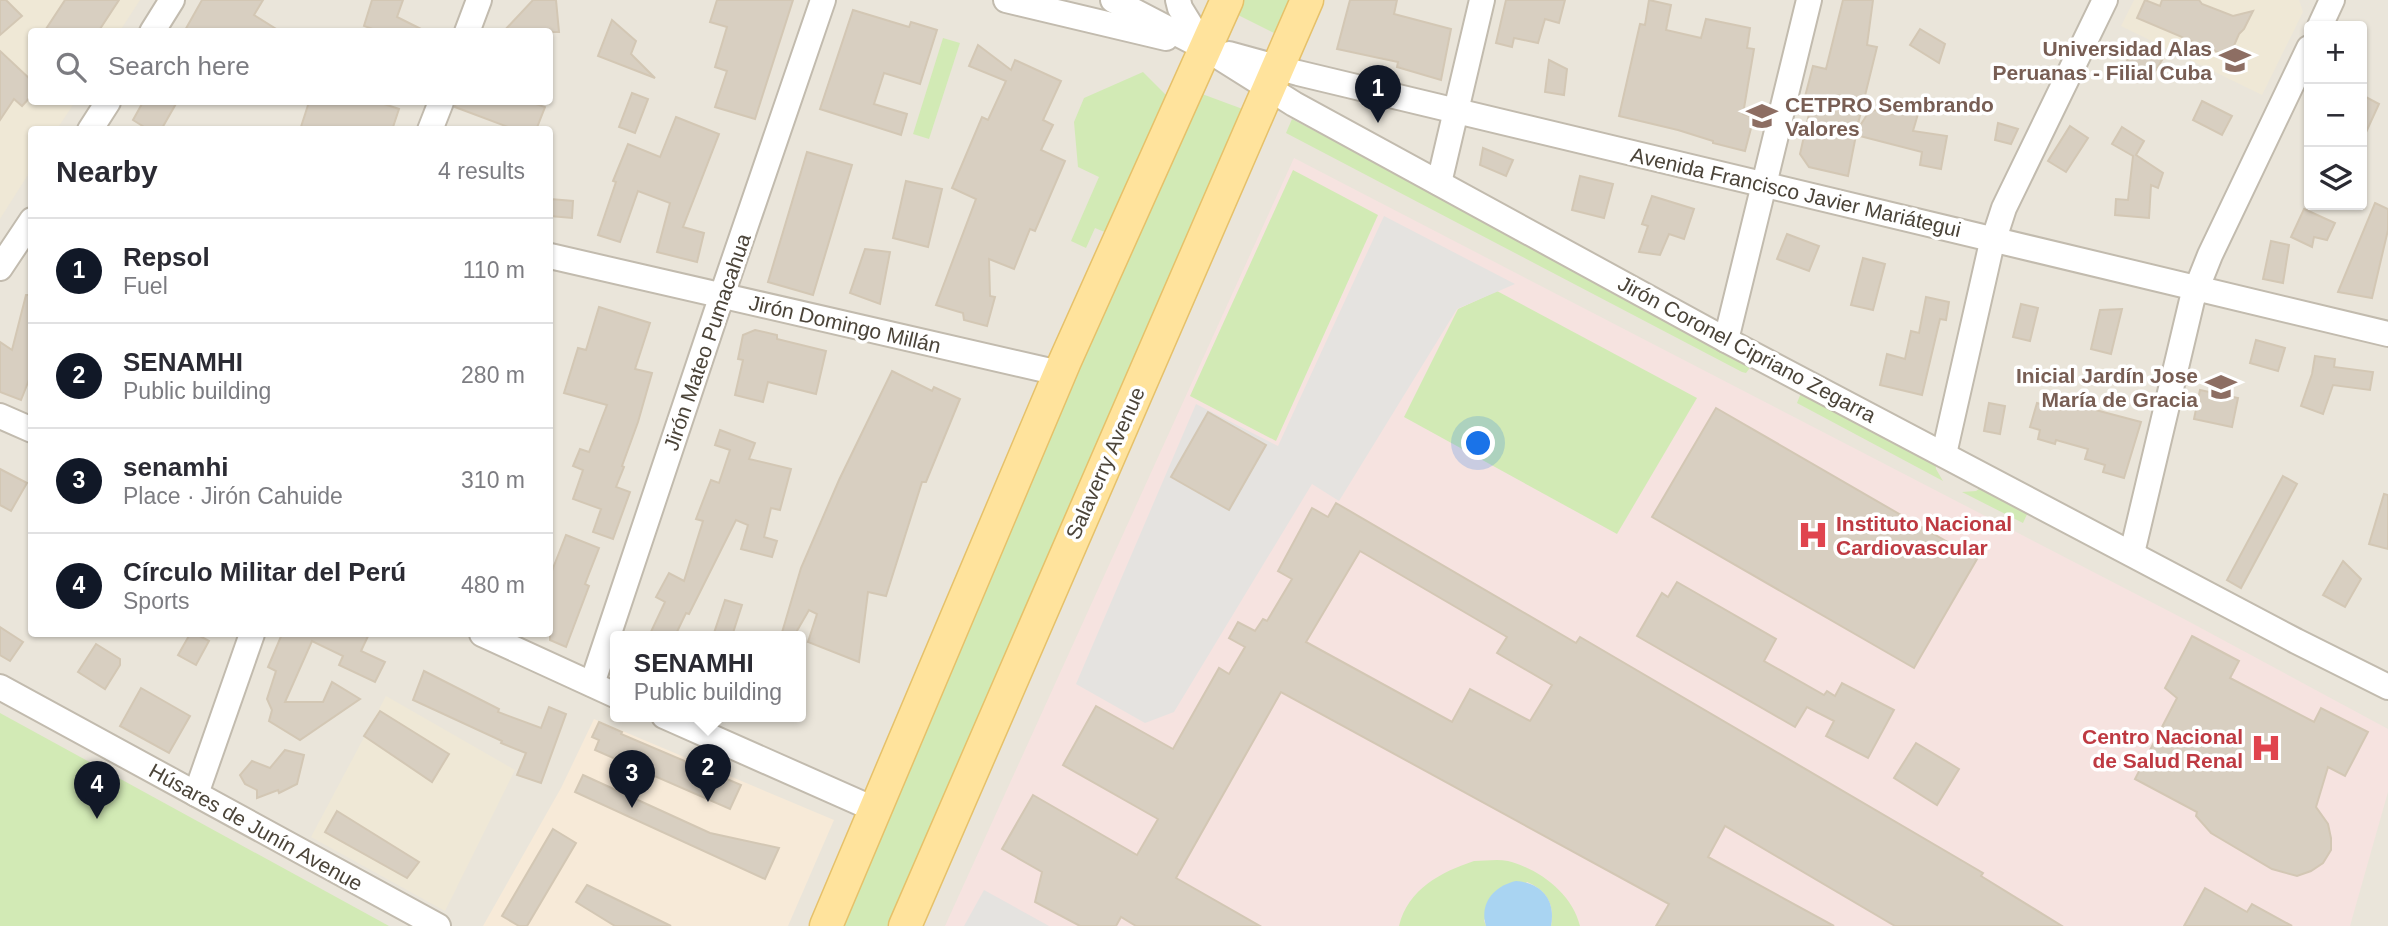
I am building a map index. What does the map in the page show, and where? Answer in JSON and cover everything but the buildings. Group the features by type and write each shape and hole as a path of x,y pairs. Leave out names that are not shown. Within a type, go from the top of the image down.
{"main road":[{"path":"826,926 1059,373 1227,0"},
{"name":"Salaverry Avenue","path":"905,926 1307,0"}],"street":[{"path":"154,28 172,0"},
{"path":"468,28 479,0"},
{"name":"Jirón Mateo Pumacahua","path":"592,684 823,0"},
{"path":"1006,0 1205,48"},
{"path":"1113,0 1205,48"},
{"path":"1178,0 1180,8 1205,48"},
{"path":"1439,183 1482,0"},
{"path":"1726,340 1808,0"},
{"path":"1944,454 1994,240 2004,208 2105,0"},
{"path":"2322,21 2332,0"},
{"name":"Avenida Francisco Javier Mariátegui","path":"1205,48 1274,78 1455,110 2388,334"},
{"path":"2132,553 2197,288 2210,255 2304,58"},
{"name":"Jirón Coronel Cipriano Zegarra","path":"1274,78 1439,183 1726,340 2388,687"},
{"path":"93,126 106,105"},
{"path":"432,126 440,105"},
{"path":"0,268 28,226"},
{"name":"Jirón Domingo Millán","path":"553,257 1059,373"},
{"path":"0,416 28,428"},
{"path":"196,794 251,637"},
{"path":"489,637 610,693"},
{"name":"Húsares de Junín Avenue","path":"0,687 438,926"},
{"path":"678,722 876,810"}],"shaded area":[{"path":"0,0 2388,0 2388,926 0,926"},
{"path":"0,0 140,0 122,28 28,28 28,105 73,105 59,126 28,126 28,175 0,219"},
{"name":"Universidad Alas Peruanas - Filial Cuba","path":"2134,0 2299,0 2303,12 2262,95 2121,26"},
{"path":"1294,158 2186,620 2388,729 2388,792 2350,926 945,926"},
{"path":"1384,216 1515,284 1457,309 1339,501 1312,484 1174,712 1145,723 1076,684 1196,404 1278,446"},
{"path":"386,696 515,770 445,911 311,837"},
{"path":"594,719 834,820 788,926 483,926 561,788"},
{"path":"984,890 1049,926 964,926"}],"green space":[{"path":"1237,0 1297,0 1280,36 1232,12"},
{"path":"943,38 960,43 929,139 913,134"},
{"path":"1143,72 1168,97 1107,233 1095,228 1086,248 1071,241 1099,177 1078,167 1074,122 1084,98"},
{"path":"1194,91 1248,111 898,926 837,926"},
{"path":"1292,119 1749,358 1752,365 1746,373 1742,372 1286,133"},
{"path":"1293,170 1378,215 1276,441 1190,396"},
{"path":"1497,291 1697,398 1617,534 1404,417 1458,309"},
{"path":"1801,393 1935,459 1936,469 1943,481 1797,403"},
{"path":"1983,486 2029,510 2023,523 1962,492 1976,491"},
{"path":"0,713 389,926 0,926"},
{"path":"1474,861 1508,861 1542,876 1570,903 1580,926 1551,926 1552,911 1548,899 1540,889 1527,882 1484,920 1486,926 1399,926 1403,913 1418,892 1438,877"}],"water":[{"path":"1516,881 1533,885 1545,895 1551,908 1551,926 1486,926 1485,910 1490,897 1501,887"}],"place":[{"name":"Universidad Alas Peruanas - Filial Cuba","path":"2235,60"},
{"name":"CETPRO Sembrando Valores","path":"1762,116"},
{"name":"Repsol","path":"1378,123"},
{"name":"Inicial Jardín Jose María de Gracia","path":"2221,387"},
{"name":"Instituto Nacional Cardiovascular","path":"1813,535"},
{"name":"Centro Nacional de Salud Renal","path":"2266,748"},
{"name":"SENAMHI","path":"708,802"},
{"name":"senamhi","path":"632,808"},
{"name":"Círculo Militar del Perú","path":"97,819"}]}
